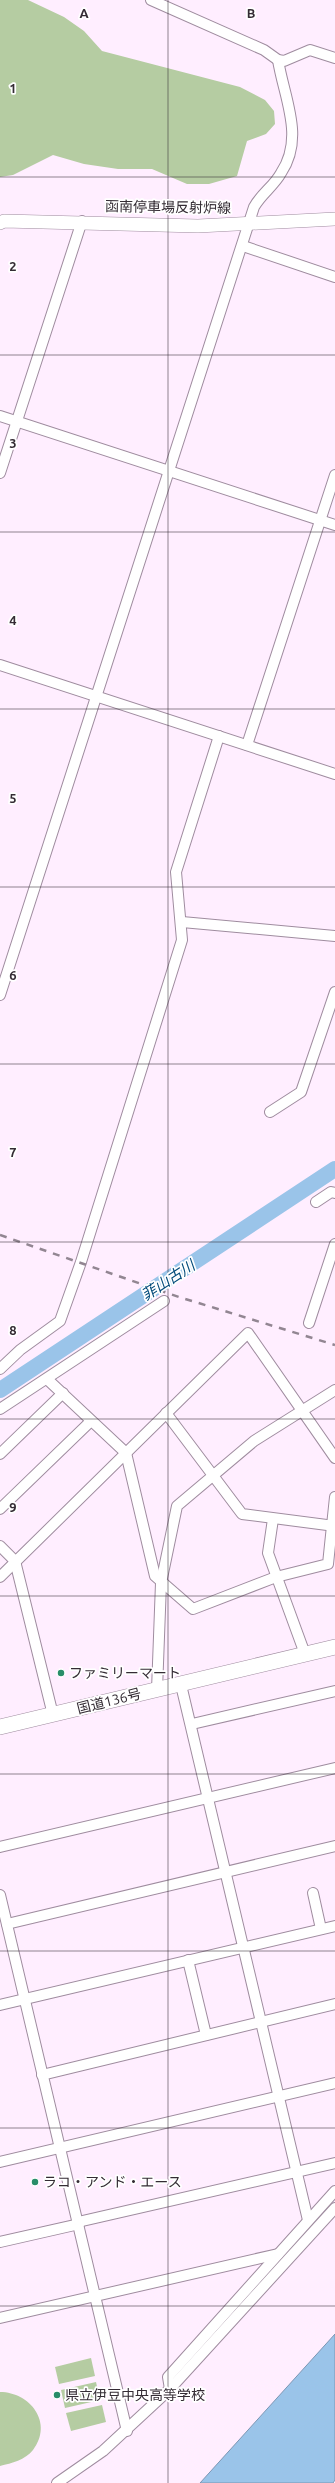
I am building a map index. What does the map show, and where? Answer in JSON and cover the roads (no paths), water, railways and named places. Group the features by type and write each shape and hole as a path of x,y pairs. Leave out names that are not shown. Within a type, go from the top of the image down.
{"highway":[{"name":"国道136号","path":"0,1727 335,1647"}],"main road":[{"name":"函南停車場反射炉線","path":"2,221 82,221 198,226 335,219"}],"street":[{"path":"156,1 264,50 278,60 284,61 310,50 335,58"},
{"path":"0,995 243,246 245,223 256,203 281,174 291,152 292,114 278,60"},
{"path":"0,473 82,221"},
{"path":"243,246 335,277"},
{"path":"0,416 335,525"},
{"path":"247,745 335,475"},
{"path":"0,665 335,774"},
{"path":"0,1369 20,1350 60,1321 81,1262 182,940 182,922 176,872 219,736"},
{"path":"182,922 335,936"},
{"path":"270,1112 301,1092 335,992"},
{"path":"316,1202 331,1192 335,1194"},
{"path":"309,1323 335,1244"},
{"path":"0,1409 48,1379 164,1301"},
{"path":"0,1577 248,1332 335,1458"},
{"path":"48,1379 126,1453 155,1576 161,1583 194,1609 276,1577 328,1564 335,1497"},
{"path":"157,1690 161,1583 177,1506 254,1441 335,1390"},
{"path":"0,1454 62,1393"},
{"path":"166,1413 242,1514 273,1519 333,1525"},
{"path":"0,1509 91,1420"},
{"path":"273,1519 267,1549 305,1654"},
{"path":"0,1546 15,1561 53,1715"},
{"path":"181,1684 192,1724 245,1947 308,2220"},
{"path":"192,1724 335,1691"},
{"path":"0,1847 335,1768"},
{"path":"7,1924 335,1846"},
{"path":"313,1893 321,1929"},
{"path":"0,1895 59,2148 79,2223 94,2295 127,2431"},
{"path":"0,2005 335,1926"},
{"path":"188,1960 206,2035"},
{"path":"42,2075 335,2004"},
{"path":"0,2162 335,2083"},
{"path":"0,2242 335,2163"},
{"path":"170,2389 168,2377 335,2191"},
{"path":"57,2483 103,2451 127,2431 170,2389 335,2208"},
{"path":"0,2318 94,2295 278,2254"}],"water":[{"path":"335,2334 335,2480 333,2483 200,2483"}],"waterway":[{"name":"菲山古川","path":"0,1390 335,1169"}],"railway":[{"path":"0,1235 179,1297 335,1345"}],"place":[{"name":"ファミリーマート","path":"61,1673"},
{"name":"ラコ・アンド・エース","path":"35,2182"},
{"name":"県立伊豆中央高等学校","path":"57,2395"}]}
